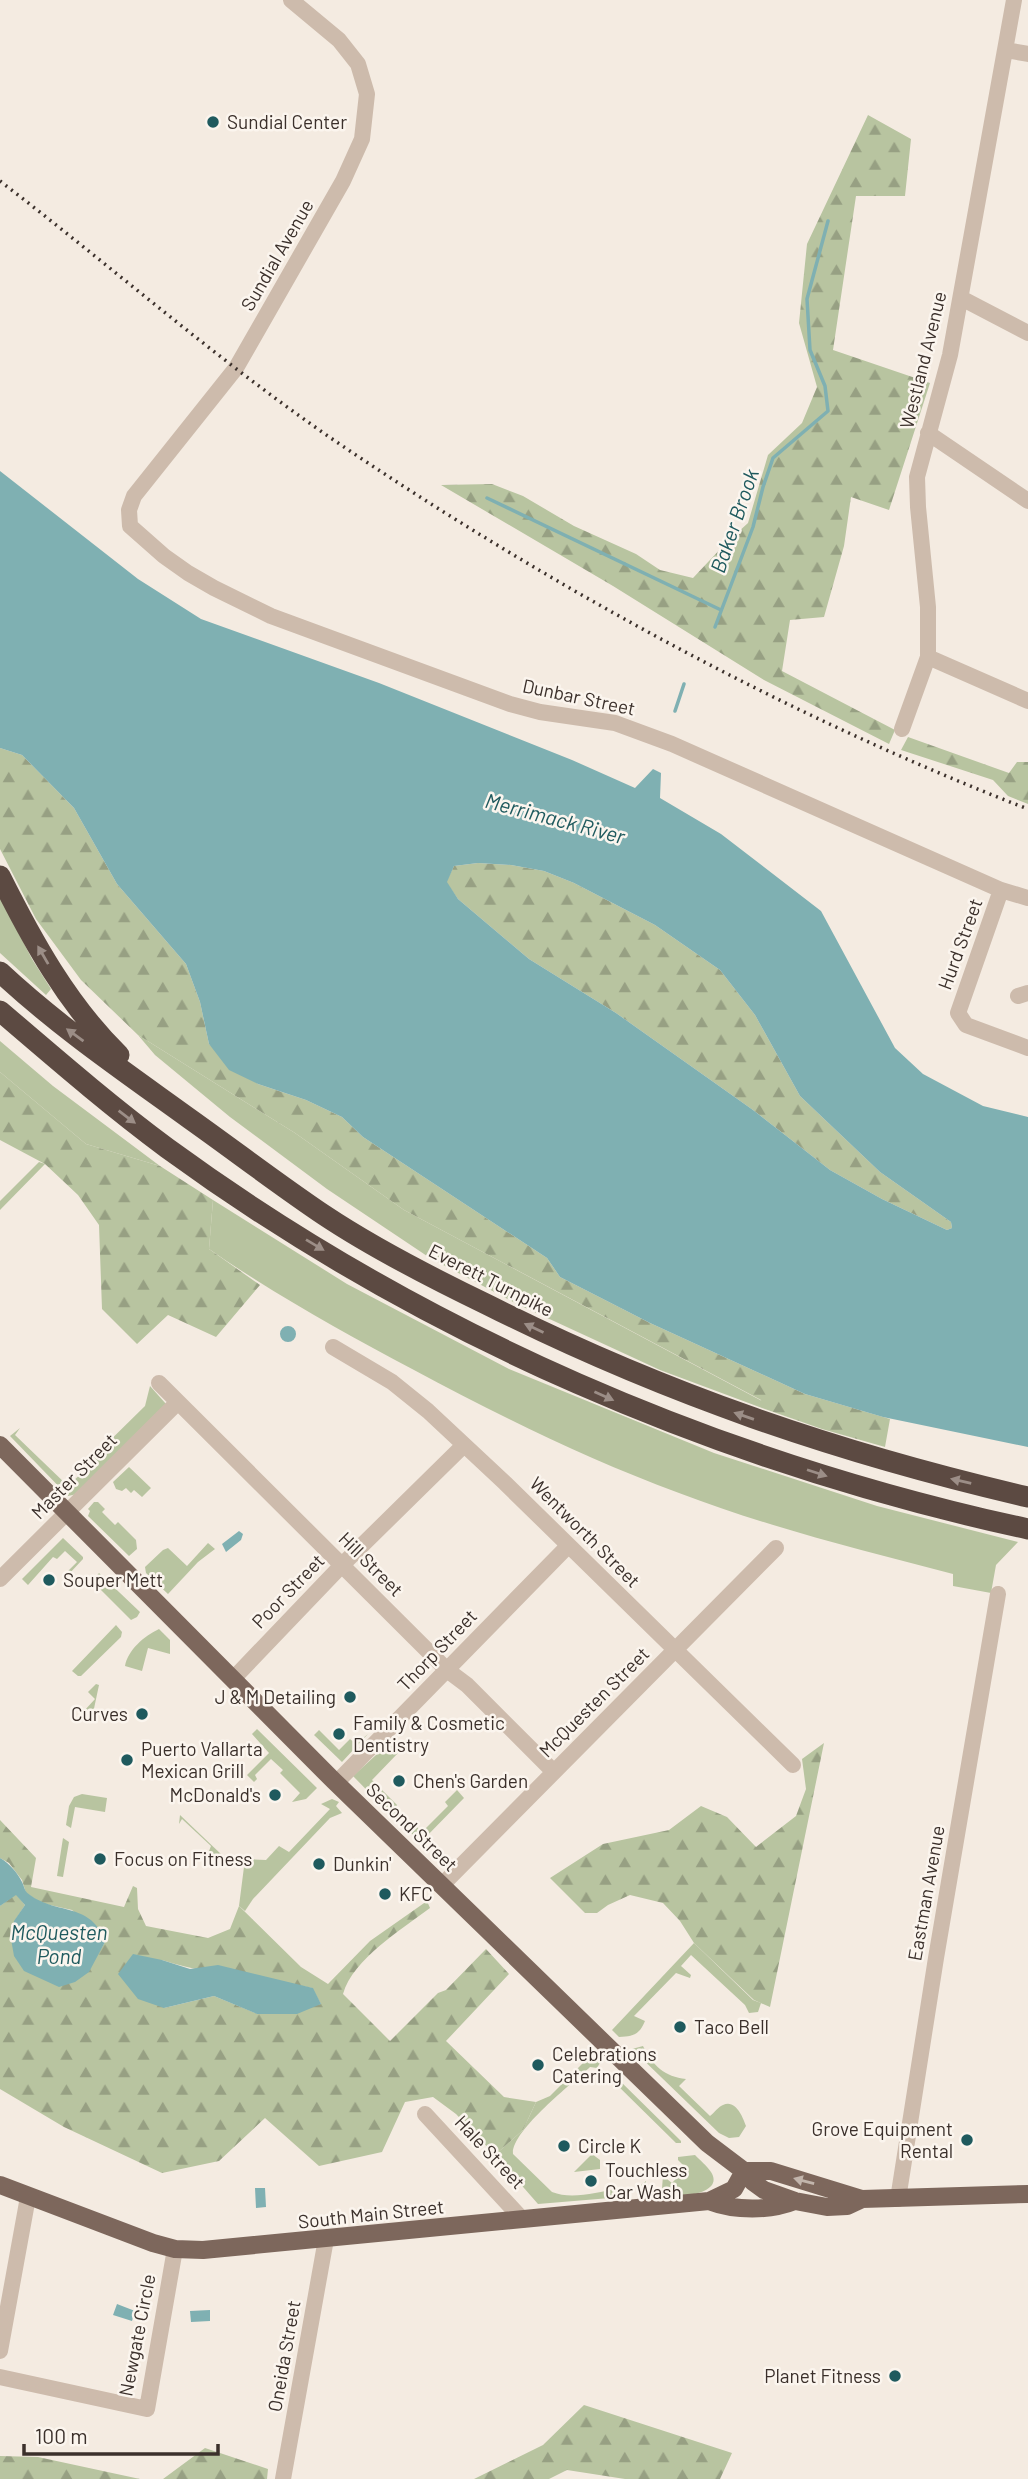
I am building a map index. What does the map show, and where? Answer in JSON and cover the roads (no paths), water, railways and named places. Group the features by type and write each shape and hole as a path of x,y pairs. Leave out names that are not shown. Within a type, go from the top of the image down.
{"highway":[{"path":"0,876 62,986 102,1038 127,1063 324,1215"},
{"name":"Everett Turnpike","path":"0,972 66,1029 324,1215 468,1296 594,1356 735,1413 880,1460 1028,1497"},
{"path":"0,1011 95,1093 217,1182 372,1279 484,1340 616,1401 759,1455 892,1495 1028,1529"}],"main road":[{"name":"Second Street","path":"0,1445 336,1783 707,2143 764,2190 795,2201"},
{"path":"744,2171 771,2171 862,2199 1028,2194"},
{"name":"South Main Street","path":"0,2185 132,2236 175,2249 225,2249 709,2201 734,2189 744,2171"},
{"path":"709,2201 735,2207 769,2208 795,2201 827,2207 847,2206 862,2199"}],"street":[{"name":"Sundial Avenue","path":"130,526 129,510 134,496 236,368 343,181 362,139 366,94 358,64 339,40 291,0"},
{"name":"Westland Avenue","path":"902,729 928,657 928,607 917,487 920,463 950,355 1014,0"},
{"path":"1006,50 1028,54"},
{"path":"961,298 1028,333"},
{"path":"928,433 1028,501"},
{"name":"Dunbar Street","path":"130,526 188,573 214,589 271,616 510,705 629,727 1001,890 1028,898"},
{"path":"928,657 1028,701"},
{"name":"Hurd Street","path":"1001,890 958,1013 966,1025 1028,1048"},
{"name":"Wentworth Street","path":"333,1347 405,1390 464,1444 793,1765"},
{"name":"Hill Street","path":"159,1383 447,1670 467,1685 554,1772"},
{"name":"Master Street","path":"0,1579 178,1402"},
{"name":"Poor Street","path":"233,1679 342,1565 464,1444"},
{"name":"Thorp Street","path":"336,1783 568,1546"},
{"name":"McQuesten Street","path":"442,1885 776,1548"},
{"name":"Eastman Avenue","path":"898,2199 998,1594"},
{"name":"Hale Street","path":"425,2114 523,2220"},
{"path":"0,2351 29,2197"},
{"name":"Oneida Street","path":"284,2479 326,2239"},
{"name":"Newgate Circle","path":"0,2377 146,2409 175,2249"}],"water":[{"name":"Merrimack River","path":"0,471 138,579 201,619 379,683 635,788 653,769 661,773 660,798 721,834 821,911 895,1048 923,1074 983,1106 1028,1117 1028,1447 883,1417 805,1394 650,1323 560,1277 547,1258 363,1137 342,1117 229,1070 209,1044 200,1002 186,964 117,884 74,808 22,755 0,748","holes":["478,863 544,871 574,883 655,925 720,970 755,1015 800,1096 880,1172 951,1222 952,1228 947,1230 830,1170 753,1110 616,1013 529,959 458,899 447,882 454,866"]},
{"path":"288,1326 296,1334 288,1342 280,1334"},
{"path":"239,1531 243,1534 241,1540 226,1552 222,1544"},
{"name":"McQuesten Pond","path":"0,1858 15,1871 30,1895 83,1915 99,1929 105,1942 89,1972 75,1982 59,1987 24,1971 14,1956 11,1939 14,1921 25,1905 16,1895 0,1906"},
{"path":"133,1954 190,1969 218,1965 313,1988 321,2004 297,2014 257,2014 214,1996 164,2008 138,1999 118,1974"},
{"path":"255,2188 265,2188 266,2207 256,2208"},
{"path":"117,2304 135,2311 132,2321 113,2315"},
{"path":"210,2310 210,2321 191,2322 190,2311"}],"waterway":[{"name":"Baker Brook","path":"715,627 753,527 773,458 828,411 825,386 810,350 807,299 828,221"},
{"name":"Baker Brook","path":"487,498 721,610"},
{"name":"Baker Brook","path":"675,711 684,684"}],"railway":[{"path":"0,181 214,352 302,418 428,502 677,648 850,734 1028,809"}],"place":[{"name":"Sundial Center","path":"213,122"},
{"name":"Souper Mett","path":"49,1580"},
{"name":"J & M Detailing","path":"350,1697"},
{"name":"Curves","path":"142,1714"},
{"name":"Family & Cosmetic Dentistry","path":"339,1734"},
{"name":"Puerto Vallarta Mexican Grill","path":"127,1760"},
{"name":"Chen's Garden","path":"399,1781"},
{"name":"McDonald's","path":"275,1795"},
{"name":"Focus on Fitness","path":"100,1859"},
{"name":"Dunkin'","path":"319,1864"},
{"name":"KFC","path":"385,1894"},
{"name":"Taco Bell","path":"680,2027"},
{"name":"Celebrations Catering","path":"538,2065"},
{"name":"Grove Equipment Rental","path":"967,2140"},
{"name":"Circle K","path":"564,2146"},
{"name":"Touchless Car Wash","path":"591,2181"},
{"name":"Planet Fitness","path":"895,2376"}]}
